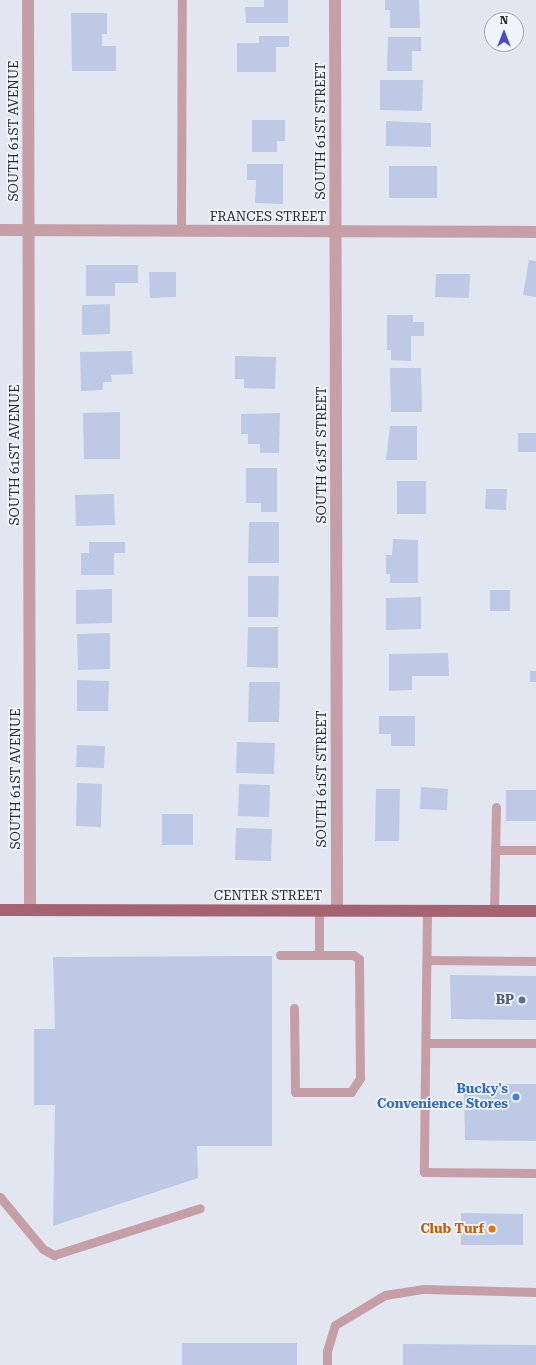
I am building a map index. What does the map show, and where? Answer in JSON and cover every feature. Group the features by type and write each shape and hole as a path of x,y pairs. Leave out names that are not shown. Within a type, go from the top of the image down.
{"main road":[{"name":"CENTER STREET","path":"0,910 536,911"}],"street":[{"name":"SOUTH 61ST AVENUE","path":"28,0 30,910"},
{"name":"SOUTH 61ST STREET","path":"335,0 336,910"},
{"name":"FRANCES STREET","path":"0,230 536,232"}],"lane":[{"path":"181,231 182,0"},
{"path":"494,911 496,807"},
{"path":"495,850 536,850"},
{"path":"319,910 319,955"},
{"path":"427,911 424,1172 536,1173"},
{"path":"280,955 353,955 359,959 360,1078 351,1092 295,1092 294,1008"},
{"path":"427,960 536,961"},
{"path":"426,1043 536,1043"},
{"path":"0,1197 43,1249 54,1255 200,1208"},
{"path":"327,1365 327,1351 335,1325 385,1295 424,1289 536,1292"}],"building":[{"path":"264,0 288,0 288,23 246,23 245,7 264,7"},
{"path":"385,0 419,0 420,28 390,28 390,10 385,10"},
{"path":"71,13 107,13 107,34 102,34 102,46 116,46 116,71 72,71"},
{"path":"259,36 289,36 289,47 276,47 276,72 237,72 237,43 259,43"},
{"path":"388,37 421,37 421,51 412,51 412,71 387,71"},
{"path":"380,80 423,80 422,111 380,110"},
{"path":"252,120 285,120 285,141 277,141 277,152 252,152"},
{"path":"386,121 431,123 431,147 386,146"},
{"path":"247,164 283,164 283,204 255,203 256,180 247,180"},
{"path":"389,166 437,166 437,198 389,198"},
{"path":"529,260 536,261 536,297 523,295"},
{"path":"86,265 138,265 138,283 115,283 115,296 86,296"},
{"path":"149,272 176,272 176,297 150,298"},
{"path":"436,274 470,274 469,298 435,297"},
{"path":"110,304 110,334 82,335 82,305"},
{"path":"387,315 413,315 413,322 424,322 424,336 411,336 411,361 391,360 391,350 387,350"},
{"path":"132,351 133,374 111,375 112,382 103,382 103,390 81,391 80,352"},
{"path":"235,356 276,357 275,389 244,388 244,379 235,379"},
{"path":"390,368 421,368 422,412 391,412"},
{"path":"120,412 120,459 84,459 83,413"},
{"path":"280,413 279,453 260,453 260,444 248,444 248,434 241,434 241,414"},
{"path":"390,426 417,426 417,460 386,460"},
{"path":"518,433 536,433 536,452 518,452"},
{"path":"246,468 277,468 277,512 261,512 261,503 246,503"},
{"path":"397,481 426,481 426,514 397,514"},
{"path":"486,489 507,489 506,510 485,509"},
{"path":"114,494 115,525 76,526 75,495"},
{"path":"249,522 279,522 279,563 248,563"},
{"path":"393,539 418,540 418,583 390,583 390,574 386,574 386,555 392,555"},
{"path":"89,542 125,542 125,553 114,553 114,575 81,575 81,553 89,553"},
{"path":"248,576 279,576 278,617 248,617"},
{"path":"112,589 112,623 76,624 76,590"},
{"path":"490,590 510,590 510,611 490,611"},
{"path":"421,597 421,629 386,630 386,598"},
{"path":"248,627 278,627 278,668 247,667"},
{"path":"110,633 110,669 78,670 77,634"},
{"path":"448,653 449,676 412,676 412,690 389,691 389,654"},
{"path":"530,671 536,671 536,682 530,682"},
{"path":"77,680 109,681 108,711 77,711"},
{"path":"249,682 280,682 279,722 248,722"},
{"path":"379,716 415,716 415,746 391,746 391,734 379,734"},
{"path":"237,742 275,743 274,774 236,773"},
{"path":"77,745 105,746 104,768 76,767"},
{"path":"77,783 102,784 101,827 76,826"},
{"path":"239,784 270,785 269,817 238,816"},
{"path":"421,787 448,789 447,810 420,809"},
{"path":"376,789 400,789 399,841 375,841"},
{"path":"506,790 536,790 536,821 506,821"},
{"path":"162,814 193,814 193,845 162,845"},
{"path":"236,828 272,829 271,861 235,860"},
{"path":"272,956 272,1146 197,1146 198,1178 53,1226 55,1105 34,1105 34,1029 55,1029 53,957"},
{"path":"450,975 536,976 536,1020 451,1019"},
{"path":"501,1084 536,1084 536,1141 465,1140 464,1088"},
{"name":"Club Turf","path":"461,1213 523,1214 523,1245 461,1245"},
{"path":"182,1343 297,1343 297,1365 182,1365"},
{"path":"403,1344 536,1345 536,1365 403,1365"}],"place":[{"name":"BP","path":"522,1000"},
{"name":"Bucky's Convenience Stores","path":"516,1097"},
{"name":"Club Turf","path":"492,1229"}]}
